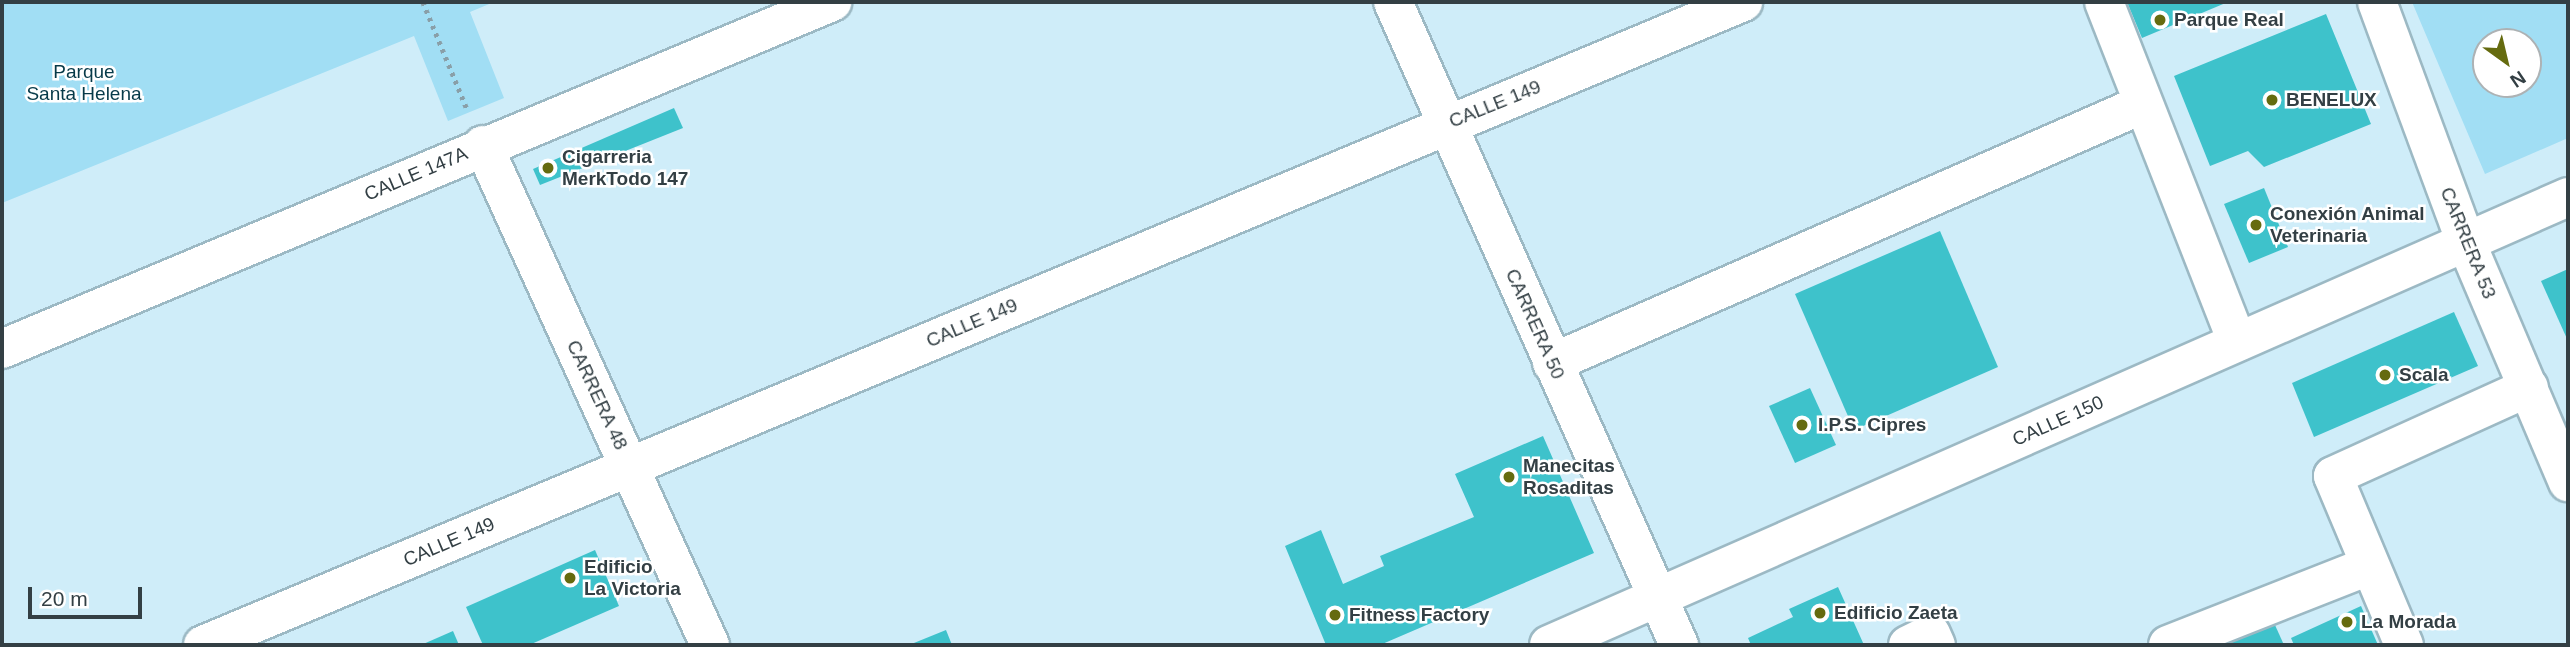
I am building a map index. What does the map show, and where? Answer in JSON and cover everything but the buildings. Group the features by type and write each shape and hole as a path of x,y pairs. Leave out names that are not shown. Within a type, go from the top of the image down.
{"street":[{"name":"CALLE 147A","path":"2,349 483,145 832,2"},
{"name":"CARRERA 50","path":"1393,2 1445,125 1679,645"},
{"name":"CALLE 149","path":"203,645 1742,2"},
{"path":"2104,2 2237,342"},
{"name":"CARRERA 53","path":"2377,2 2466,242 2568,482"},
{"path":"1552,363 2143,104"},
{"name":"CARRERA 48","path":"483,145 710,645"},
{"name":"CALLE 150","path":"1549,645 2568,197"},
{"path":"2404,645 2333,476 2529,387"},
{"path":"2168,645 2369,566"},
{"path":"1908,645 1931,634 1936,645"}],"path":[{"path":"424,2 483,145"}],"green space":[{"name":"Parque Santa Helena","path":"2,2 494,2 470,12 504,98 448,121 414,36 2,203"},
{"path":"2412,2 2568,2 2568,138 2485,174"}],"place":[{"name":"Parque Real","path":"2160,20"},
{"name":"BENELUX","path":"2272,100"},
{"name":"Cigarreria MerkTodo 147","path":"548,168"},
{"name":"Conexión Animal Veterinaria","path":"2256,225"},
{"name":"Scala","path":"2385,375"},
{"name":"I.P.S. Cipres","path":"1802,425"},
{"name":"Manecitas Rosaditas","path":"1509,477"},
{"name":"Edificio La Victoria","path":"570,578"},
{"name":"Edificio Zaeta","path":"1820,613"},
{"name":"Fitness Factory","path":"1335,615"},
{"name":"La Morada","path":"2347,622"}]}
